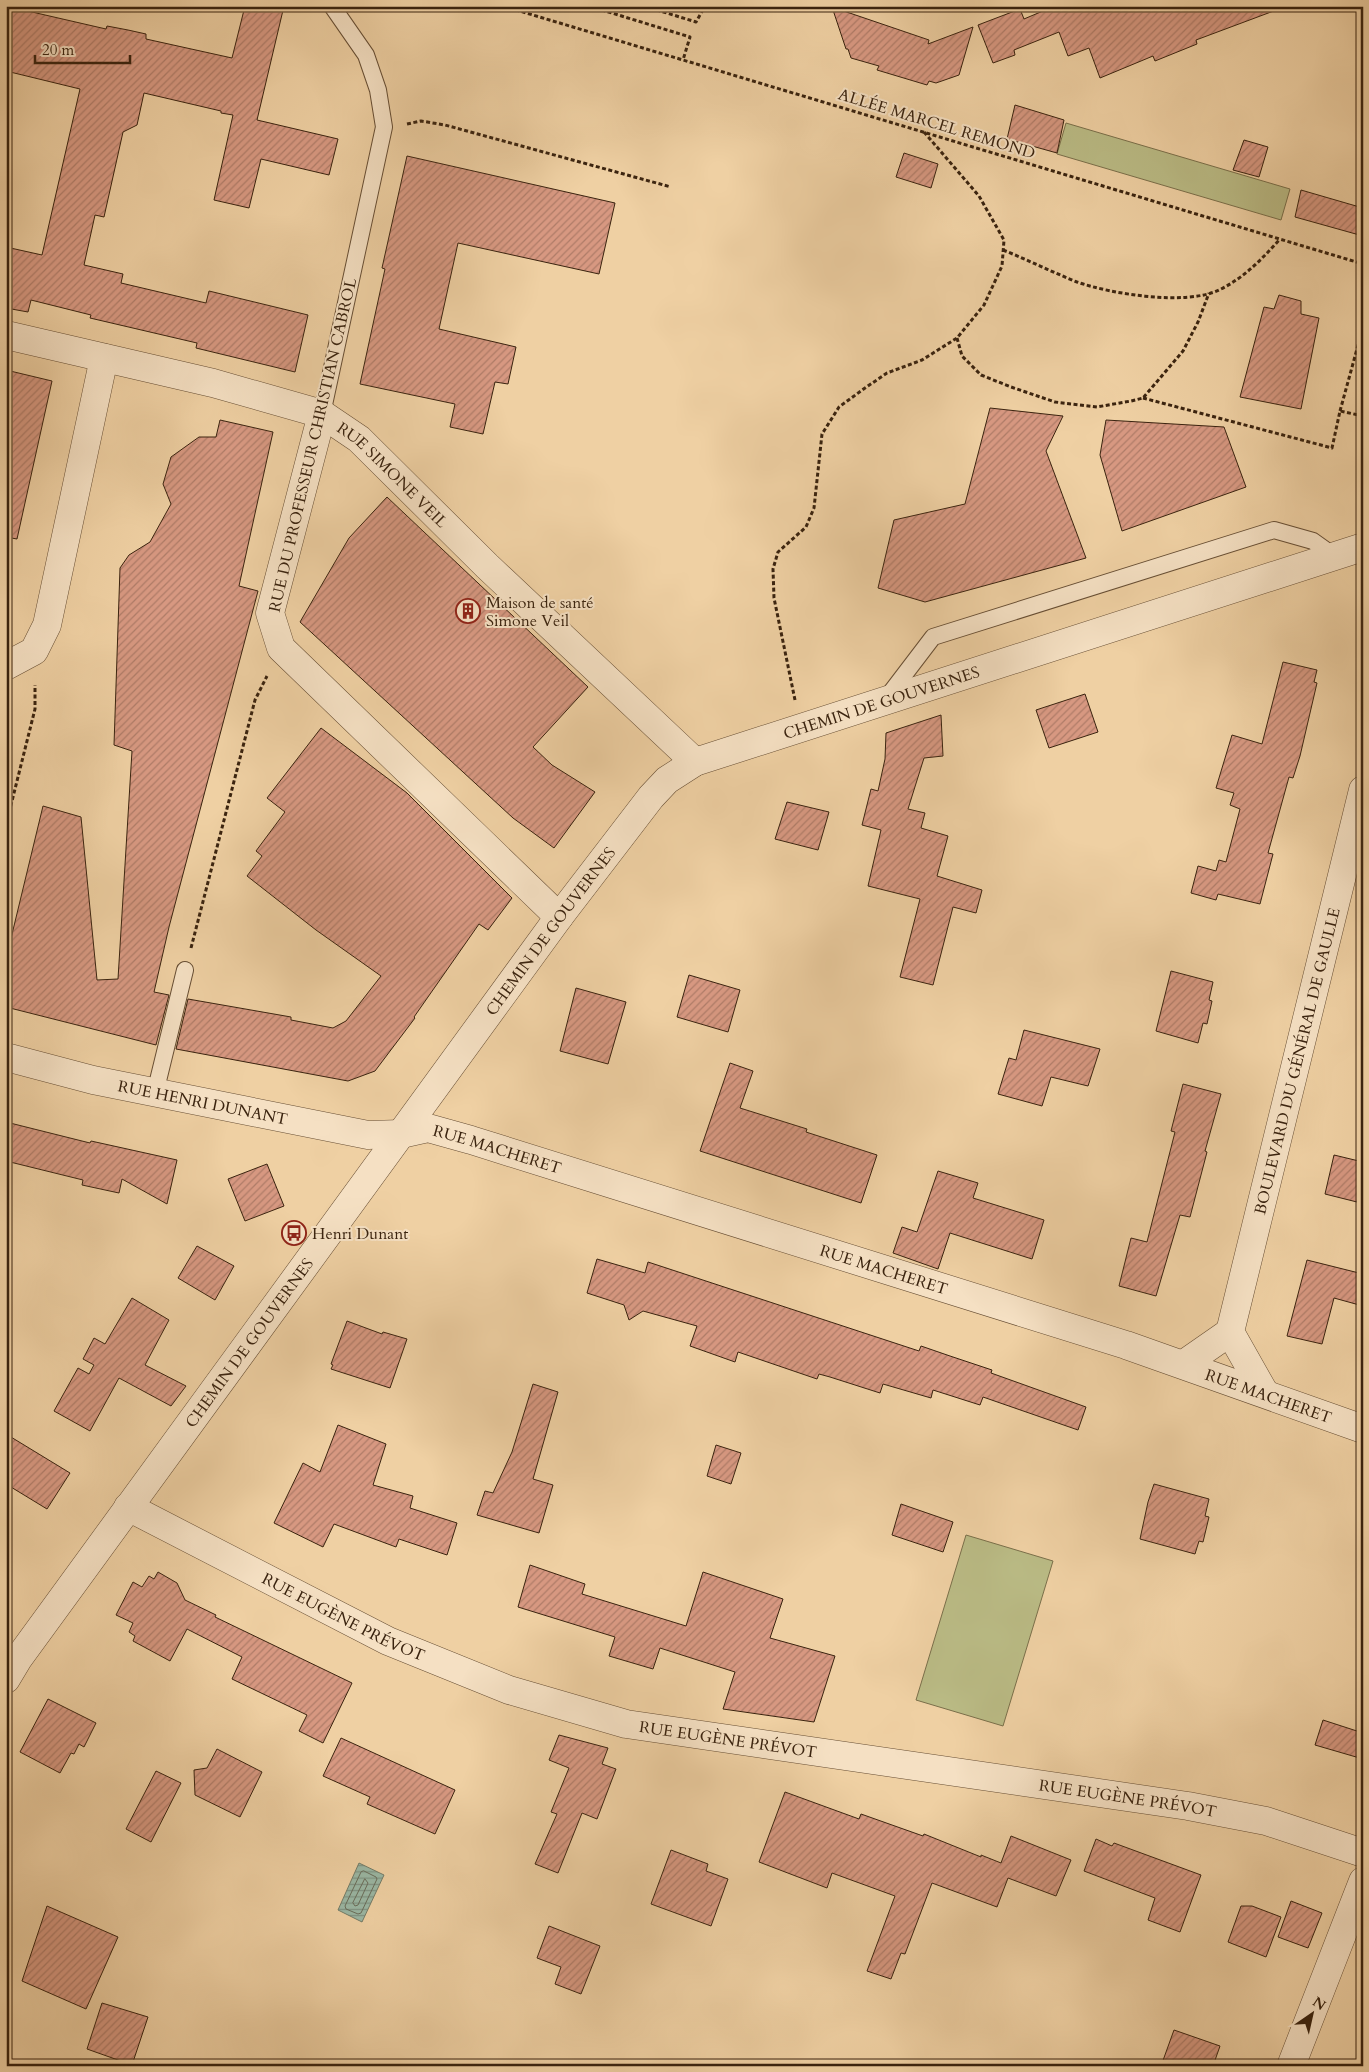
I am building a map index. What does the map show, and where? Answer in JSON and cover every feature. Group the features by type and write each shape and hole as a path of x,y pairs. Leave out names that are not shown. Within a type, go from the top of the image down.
{"street":[{"name":"RUE SIMONE VEIL","path":"6,335 212,384 322,414 359,439 487,566 695,762"},
{"path":"6,666 34,651 48,625 104,358"},
{"name":"RUE DU PROFESSEUR CHRISTIAN CABROL","path":"322,414 270,613 281,648 559,917"},
{"name":"CHEMIN DE GOUVERNES","path":"10,1663 128,1507 559,917 651,797 667,780 695,762 1363,547"},
{"name":"BOULEVARD DU GÉNÉRAL DE GAULLE","path":"1230,1332 1363,790"},
{"name":"RUE HENRI DUNANT","path":"6,1057 94,1080 368,1135 401,1134"},
{"name":"RUE MACHERET","path":"401,1134 428,1128 471,1140 1184,1364 1363,1429"},
{"path":"1184,1364 1230,1332 1264,1392"},
{"name":"RUE EUGÈNE PRÉVOT","path":"128,1507 388,1641 509,1690 617,1721 1188,1806 1266,1821 1363,1853"},
{"path":"1291,2066 1363,1882"}],"lane":[{"path":"332,6 366,55 378,90 384,127"},
{"name":"RUE DU PROFESSEUR CHRISTIAN CABROL","path":"322,414 384,127"},
{"path":"883,702 933,637 1274,530 1313,541 1334,556"},
{"path":"155,1093 185,970"}],"path":[{"name":"ALLÉE MARCEL REMOND","path":"503,6 1363,264"},
{"path":"589,6 690,37 683,60"},
{"path":"644,6 696,22 705,6"},
{"path":"384,127 421,121 445,125 671,187"},
{"path":"801,729 774,598 774,569 778,552 806,527 814,508 822,434 839,407 865,388 887,373 922,360 956,338 984,304 1002,266 1004,240 979,196 924,132"},
{"path":"1004,250 1079,282 1120,292 1164,298 1192,297 1218,290 1257,265 1280,239"},
{"path":"1143,398 1183,351 1198,322 1209,292"},
{"path":"956,338 962,356 982,375 1055,402 1096,407 1143,398 1332,448 1363,327"},
{"path":"1340,411 1363,416"},
{"path":"185,970 255,700 281,648"},
{"path":"6,825 35,709 34,651"}],"green space":[{"path":"1066,123 1290,189 1281,220 1057,154"},
{"path":"966,1535 1053,1561 1003,1726 916,1700"}],"water":[{"path":"359,1863 384,1875 362,1922 338,1910"}],"building":[{"path":"6,6 106,29 107,26 146,34 146,39 232,58 245,6 284,6 257,120 338,139 329,175 261,159 249,208 214,200 233,115 144,93 137,125 123,132 104,217 95,215 84,265 123,274 121,283 206,303 209,291 308,315 295,372 196,348 197,343 90,318 91,315 31,300 28,312 6,308 6,247 42,255 80,89 6,71"},
{"path":"1049,6 1278,6 1279,9 1196,40 1197,44 1155,61 1153,56 1100,78 1089,48 1068,56 1059,32 1014,50 1015,55 993,63 978,25 1020,9 1024,19 1050,8"},
{"path":"832,7 929,40 928,44 973,27 959,75 936,83 929,81 927,85 877,70 879,66 851,58 848,49 846,49"},
{"path":"1015,105 1064,120 1057,153 1007,139"},
{"path":"1244,140 1268,147 1259,177 1233,170"},
{"path":"904,153 938,164 931,188 896,177"},
{"path":"407,156 615,203 599,274 458,243 439,329 516,347 508,384 495,382 483,434 450,427 455,404 360,384 385,269 382,268"},
{"path":"1301,190 1363,208 1363,236 1295,217"},
{"path":"1279,295 1301,301 1301,314 1319,318 1301,409 1240,397 1264,307 1274,309"},
{"path":"6,370 52,381 17,539 6,537"},
{"path":"990,408 1063,416 1046,451 1086,558 925,602 878,588 894,520 965,504"},
{"path":"220,420 273,432 239,586 258,591 169,927 154,992 169,995 156,1045 6,1007 6,959 43,806 81,817 97,980 118,979 132,751 114,745 120,568 129,555 150,542 171,504 163,484 171,457 199,437 216,437"},
{"path":"1106,420 1224,427 1246,487 1122,531 1100,455"},
{"path":"387,497 588,687 533,747 552,765 595,792 554,848 513,818 300,622 349,538"},
{"path":"1283,662 1317,670 1314,682 1317,683 1300,756 1293,778 1289,777 1268,853 1273,854 1260,904 1218,894 1216,900 1191,893 1198,866 1216,871 1219,860 1226,862 1240,809 1230,805 1234,793 1216,788 1232,735 1262,744"},
{"path":"1085,694 1098,732 1049,748 1036,710"},
{"path":"941,715 943,756 924,758 908,809 925,813 921,828 948,836 937,876 982,890 976,913 953,907 933,985 900,977 920,899 868,886 881,830 862,825 871,789 878,791 885,759 886,733"},
{"path":"321,728 407,793 512,898 488,930 479,924 415,1018 375,1071 348,1081 176,1049 188,999 291,1017 291,1020 333,1028 346,1021 381,976 316,930 247,876 262,856 256,851 285,812 267,798"},
{"path":"787,802 829,812 818,850 775,839"},
{"path":"1171,971 1213,982 1209,1000 1212,1001 1207,1024 1203,1023 1198,1043 1156,1031"},
{"path":"689,975 740,990 728,1032 677,1017"},
{"path":"576,988 626,1002 608,1064 560,1051"},
{"path":"1024,1030 1100,1049 1088,1086 1051,1077 1042,1106 998,1094 1009,1058 1016,1060"},
{"path":"730,1063 753,1071 740,1108 807,1129 806,1132 877,1155 861,1203 700,1151"},
{"path":"1183,1084 1221,1094 1205,1151 1207,1152 1190,1217 1180,1215 1156,1296 1119,1286 1131,1238 1147,1242 1175,1132 1171,1131"},
{"path":"6,1122 90,1143 91,1141 177,1160 167,1204 122,1179 119,1193 82,1185 83,1180 6,1161"},
{"path":"1334,1155 1363,1162 1363,1179 1357,1202 1325,1194"},
{"path":"267,1164 284,1206 245,1221 228,1179"},
{"path":"938,1171 978,1183 973,1198 1044,1220 1032,1259 950,1233 938,1269 893,1253 902,1227 917,1232"},
{"path":"197,1246 234,1266 215,1300 178,1278"},
{"path":"597,1259 645,1273 648,1262 919,1351 921,1346 992,1370 991,1373 1086,1407 1078,1430 983,1397 980,1405 933,1390 931,1398 883,1384 880,1393 819,1374 817,1379 738,1352 735,1362 690,1346 697,1326 643,1311 629,1320 624,1305 587,1293"},
{"path":"1307,1260 1363,1274 1363,1306 1334,1298 1322,1344 1287,1336"},
{"path":"132,1298 169,1320 145,1365 186,1386 171,1406 119,1378 90,1431 54,1411 78,1368 89,1374 94,1365 83,1359 94,1338 105,1344"},
{"path":"347,1321 382,1334 383,1332 407,1339 390,1388 331,1369 333,1365 331,1364"},
{"path":"533,1384 558,1392 533,1479 553,1485 539,1533 477,1515 485,1491 493,1493 512,1452"},
{"path":"338,1425 386,1444 373,1485 413,1496 410,1508 457,1523 447,1555 399,1539 396,1547 334,1524 323,1547 274,1523 303,1463 320,1472"},
{"path":"6,1434 70,1473 47,1509 6,1484"},
{"path":"716,1445 741,1453 731,1484 707,1476"},
{"path":"1154,1484 1209,1499 1205,1516 1209,1517 1203,1542 1199,1541 1195,1554 1140,1539"},
{"path":"901,1504 953,1522 943,1552 892,1535"},
{"path":"530,1565 585,1584 582,1594 686,1626 703,1572 783,1599 770,1638 835,1656 814,1722 723,1709 735,1672 660,1648 653,1669 609,1656 615,1637 518,1607"},
{"path":"158,1572 177,1583 185,1600 216,1615 215,1617 352,1683 323,1743 299,1731 307,1715 232,1679 242,1657 187,1629 170,1661 133,1641 135,1636 129,1632 133,1623 116,1615 133,1582 142,1587 149,1576 154,1579"},
{"path":"48,1699 96,1723 84,1747 79,1744 74,1754 71,1753 60,1773 20,1752"},
{"path":"1323,1720 1363,1733 1363,1759 1315,1745"},
{"path":"559,1735 608,1748 602,1764 616,1769 597,1819 582,1813 558,1873 535,1864 557,1814 551,1812 569,1768 549,1760"},
{"path":"341,1738 455,1790 435,1834 367,1804 370,1797 323,1776"},
{"path":"217,1749 262,1772 240,1817 195,1795 194,1770 207,1768"},
{"path":"156,1771 181,1783 151,1842 126,1829"},
{"path":"785,1792 859,1819 861,1814 923,1836 924,1834 1001,1863 1011,1836 1071,1860 1056,1896 1008,1878 997,1907 932,1883 905,1954 901,1953 891,1979 867,1971 895,1896 832,1873 827,1888 759,1862"},
{"path":"1096,1839 1112,1846 1114,1843 1201,1875 1180,1932 1148,1920 1155,1898 1084,1871"},
{"path":"671,1850 708,1864 706,1871 728,1879 711,1926 651,1904"},
{"path":"1291,1901 1322,1913 1308,1948 1278,1937"},
{"path":"47,1906 118,1937 86,2009 22,1981"},
{"path":"1241,1906 1252,1906 1281,1917 1266,1957 1228,1942"},
{"path":"549,1926 600,1946 581,1994 555,1984 561,1967 537,1958"},
{"path":"102,2003 148,2017 132,2065 87,2049"},
{"path":"1174,2030 1220,2046 1213,2066 1161,2066"}],"place":[{"name":"Maison de santé Simone Veil","path":"468,611"},
{"name":"Henri Dunant","path":"294,1233"}]}
